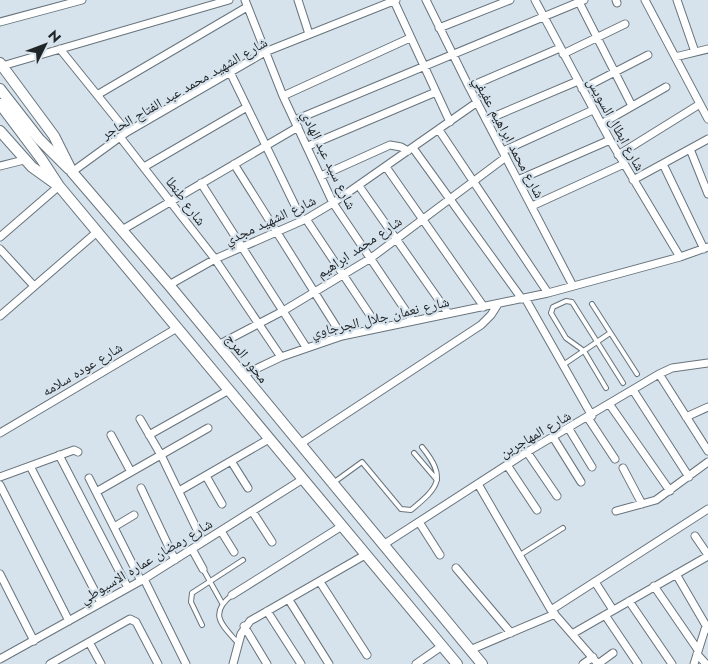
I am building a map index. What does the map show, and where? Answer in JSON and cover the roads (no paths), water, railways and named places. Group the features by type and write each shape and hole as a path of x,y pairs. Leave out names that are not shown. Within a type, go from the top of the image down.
{"main road":[{"name":"محور المرج","path":"1,65 54,136 72,172 169,285 482,664"},
{"path":"0,89 58,186 457,664"},
{"path":"0,104 28,133 72,172"},
{"path":"0,131 24,160 58,186"},
{"path":"442,646 458,635"}],"street":[{"path":"0,22 82,0"},
{"path":"1,65 230,0"},
{"path":"298,0 309,34"},
{"path":"395,0 410,38 450,122"},
{"name":"شارع الشهيد محمد عبد الفتاح الحاجر","path":"72,172 127,132 265,52 376,4 395,0"},
{"name":"شارع محمد ابراهيم عفيفي","path":"426,0 476,103 573,286"},
{"path":"439,28 510,0"},
{"name":"شارع ابطال السويس","path":"535,0 618,155 680,258"},
{"path":"646,0 708,119"},
{"path":"677,0 695,52"},
{"path":"122,230 266,146 296,123 424,66 580,1 632,106"},
{"path":"97,95 246,3"},
{"name":"شارع سيد عبد الهادي","path":"246,3 283,96 333,203 412,320"},
{"path":"468,87 597,38 625,24"},
{"path":"283,96 410,38"},
{"path":"60,49 127,132"},
{"path":"675,57 708,49"},
{"path":"582,89 648,55"},
{"path":"230,72 304,220 378,327"},
{"path":"486,120 578,81"},
{"path":"601,124 666,87"},
{"path":"308,146 436,92"},
{"name":"شارع الشهيد مجدي","path":"169,285 215,259 304,220 333,203 476,103"},
{"path":"618,155 700,104"},
{"path":"144,167 247,106"},
{"name":"شارع محمد ابراهيم","path":"218,345 283,311 371,258 450,199 504,154 593,110"},
{"path":"439,130 548,293"},
{"name":"شارع طنطا","path":"120,137 215,259 281,357"},
{"path":"633,180 708,139"},
{"path":"518,180 610,140"},
{"path":"321,176 384,146 396,145 411,150 450,199 523,299 563,365 590,417 615,459"},
{"path":"690,149 708,194"},
{"path":"0,166 24,160"},
{"path":"234,164 342,336"},
{"path":"532,206 624,164"},
{"path":"663,164 706,248"},
{"path":"386,167 424,218 484,307"},
{"path":"201,183 306,347"},
{"path":"0,237 58,186"},
{"path":"359,186 448,313"},
{"path":"0,316 97,232"},
{"name":"شارع نعمان جلال الجرجاوي","path":"243,375 306,347 342,336 548,293 680,258 706,248"},
{"path":"0,249 34,286"},
{"path":"300,444 481,325 491,316 498,304"},
{"name":"شارع عوده سلامه","path":"0,433 177,328"},
{"name":"شارع المهاجرين","path":"383,545 527,452 590,417 659,374 672,368 708,363"},
{"path":"659,374 708,451"},
{"path":"149,435 229,390"},
{"path":"634,390 689,477"},
{"path":"610,405 670,491"},
{"path":"686,417 708,407"},
{"path":"140,419 161,455 203,542"},
{"path":"96,492 208,428"},
{"path":"569,428 592,467"},
{"path":"112,435 131,472"},
{"path":"553,437 581,482"},
{"path":"179,491 270,439"},
{"path":"0,477 74,450 78,452"},
{"path":"527,452 557,496"},
{"path":"59,455 128,588"},
{"path":"231,461 248,488"},
{"path":"616,512 656,500 708,462"},
{"path":"507,465 537,510"},
{"path":"30,466 101,603"},
{"path":"623,468 642,504"},
{"path":"206,476 222,504"},
{"path":"89,478 186,664"},
{"name":"شارع رمضان عماره الاسيوطي","path":"0,659 143,580 303,479"},
{"path":"478,484 553,612 598,664 613,653"},
{"path":"0,485 69,621"},
{"path":"141,488 175,560"},
{"path":"470,650 511,633 553,612 595,582 708,509"},
{"path":"252,511 272,542"},
{"path":"114,527 134,516"},
{"path":"419,522 440,555"},
{"path":"232,595 342,526"},
{"path":"221,531 234,552"},
{"path":"572,634 708,555 695,536"},
{"path":"192,549 203,569"},
{"path":"233,664 244,626 365,555"},
{"path":"456,568 511,633"},
{"path":"0,574 34,641"},
{"path":"676,574 707,628 694,664"},
{"path":"320,582 367,655"},
{"path":"595,582 613,610"},
{"path":"654,586 706,664"},
{"path":"289,600 329,664"},
{"path":"629,601 672,664"},
{"path":"267,612 301,664"},
{"path":"605,615 638,664"},
{"path":"50,664 132,619 136,622 158,664"},
{"path":"244,626 267,664"},
{"path":"89,642 100,664"},
{"path":"416,664 442,646"},
{"path":"583,664 593,657"}],"lane":[{"path":"606,388 584,351 564,335 551,314 552,307 566,301 572,302 623,383"},
{"path":"592,304 637,374"},
{"path":"563,365 610,333"},
{"path":"332,484 362,462 401,509 407,511 430,494 437,480 436,465 422,446"},
{"path":"414,452 437,480"},
{"path":"520,555 563,528"},
{"path":"202,625 191,602 191,595 209,580 242,560"},
{"path":"203,569 222,603"},
{"path":"232,595 222,603 218,614 221,623 239,644"}]}
